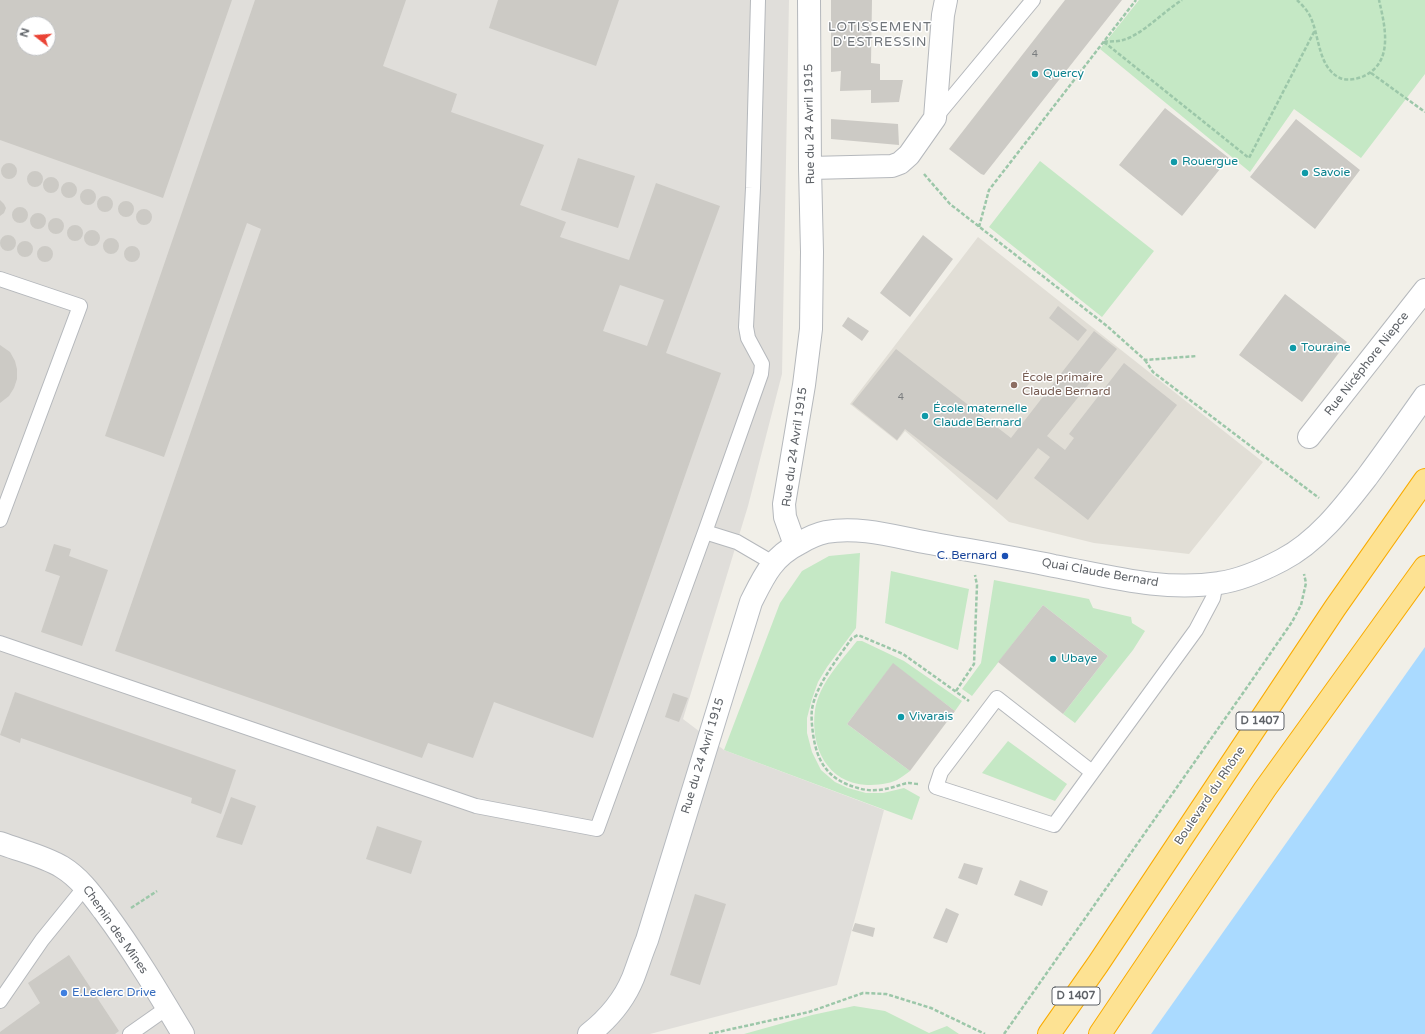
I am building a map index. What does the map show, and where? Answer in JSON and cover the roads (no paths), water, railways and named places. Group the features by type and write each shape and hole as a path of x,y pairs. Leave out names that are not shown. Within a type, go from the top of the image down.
{"highway":[{"name":"Boulevard du Rhône","path":"1050,1034 1335,608 1425,480"},
{"name":"D 1407","path":"1100,1034 1265,789 1425,567"}],"street":[{"name":"Rue du 24 Avril 1915","path":"590,1034 619,1004 633,979 647,940 751,602 772,563 795,545 785,517 784,504 804,385 810,330 812,252 809,0"},
{"path":"810,168 892,166 900,163 909,155 935,118 943,15 946,0"},
{"name":"Rue Nicéphore Niepce","path":"1309,437 1425,290"},
{"name":"Quai Claude Bernard","path":"795,545 825,532 848,530 882,534 1141,583 1179,585 1216,583 1242,577 1263,570 1285,559 1311,540 1331,522 1380,459 1425,396"},
{"name":"Chemin des Mines","path":"0,844 43,858 62,867 86,887 140,963 183,1034"}],"lane":[{"path":"0,642 476,806 598,828 761,374 762,364 748,338 746,327 753,188 758,0"},
{"path":"935,118 1033,0"},
{"path":"0,279 80,306 0,520"},
{"path":"705,532 737,542 772,563"},
{"path":"1092,772 997,698 941,772 936,788 1054,824 1196,630 1213,598 1216,583"},
{"path":"0,1000 42,940 86,887"},
{"path":"130,1034 168,1008"}],"water":[{"path":"1425,647 1425,1034 1151,1034"}],"place":[{"name":"Quercy","path":"1035,74"},
{"name":"Rouergue","path":"1174,162"},
{"name":"Savoie","path":"1305,173"},
{"name":"Touraine","path":"1293,348"},
{"name":"École primaire Claude Bernard","path":"1014,385"},
{"name":"École maternelle Claude Bernard","path":"925,416"},
{"name":"C. Bernard","path":"1005,556"},
{"name":"Ubaye","path":"1053,659"},
{"name":"Vivarais","path":"901,717"},
{"name":"E.Leclerc Drive","path":"64,993"}],"district":[{"name":"LOTISSEMENT D'ESTRESSIN","path":"880,36"}]}
